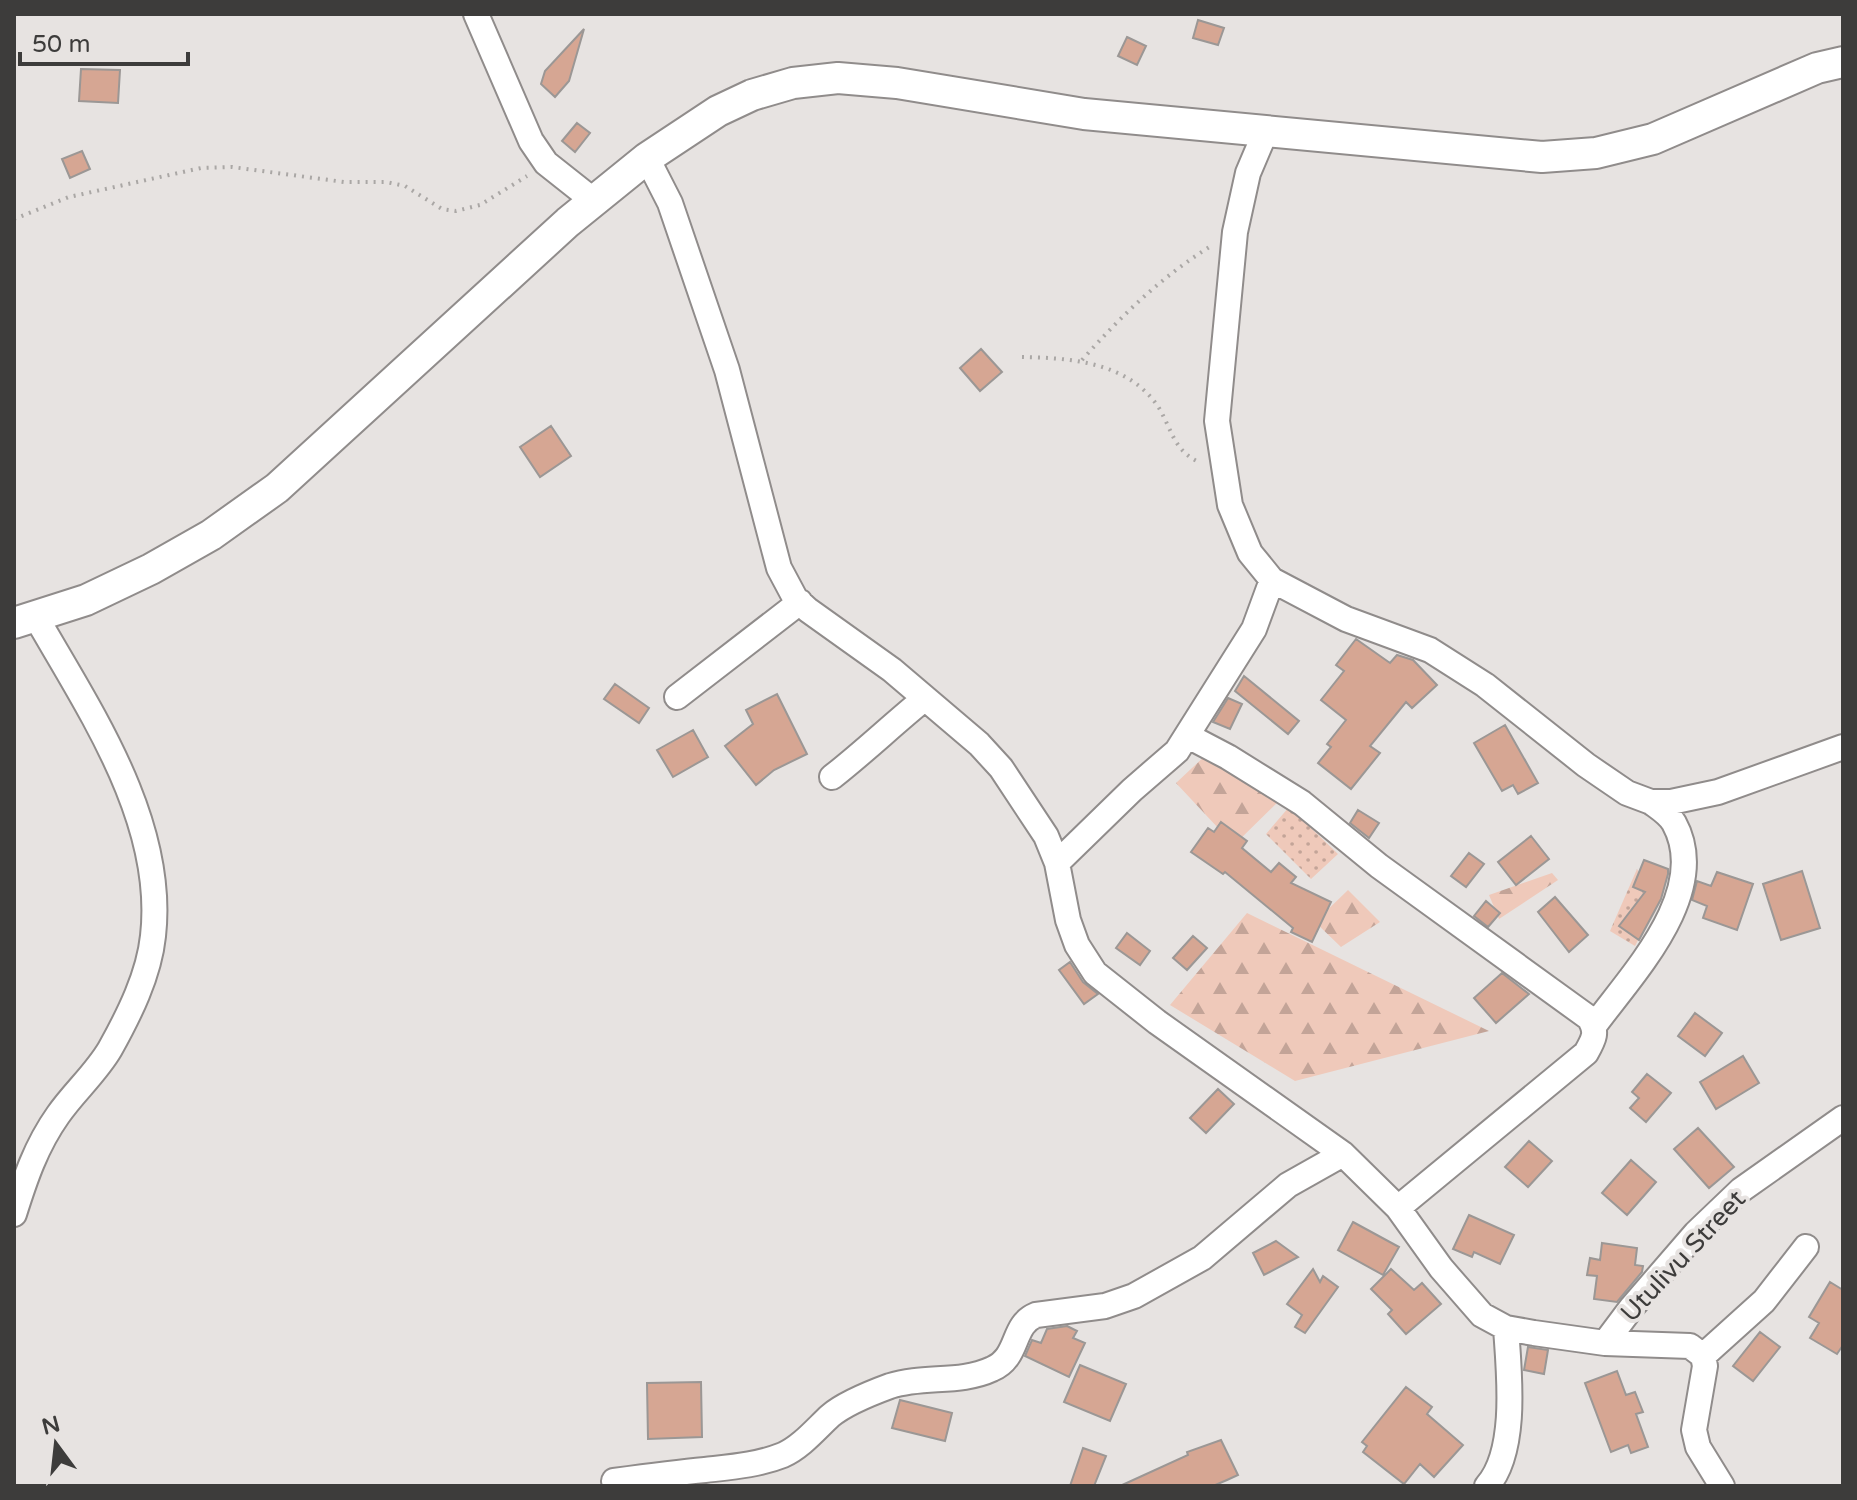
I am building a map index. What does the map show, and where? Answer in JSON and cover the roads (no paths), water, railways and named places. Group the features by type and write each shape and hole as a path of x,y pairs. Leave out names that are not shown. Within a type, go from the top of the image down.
{"street":[{"path":"476,14 518,113 546,163 594,201"},
{"path":"14,1214 23,1157 101,1064 127,1019 146,969 153,937 154,902 140,825 119,763 25,620 86,600 151,569 211,535 277,488 594,201 647,158 718,111 752,95 793,83 838,78 897,83 1084,114 1542,157 1596,153 1653,139 1817,68 1843,62"},
{"path":"1265,133 1248,173 1235,232 1217,421 1230,505 1250,553 1272,580 1346,619 1430,650 1485,685 1586,765 1627,793 1651,802 1671,802 1718,792 1843,747"},
{"path":"647,158 670,203 727,370 779,568 800,602 892,670 979,744 1001,768 1046,836 1057,863 1068,920 1077,945 1095,973 1157,1022 1343,1154 1398,1208 1482,1315 1506,1328 1605,1343 1690,1346 1703,1356 1705,1366 1694,1430 1698,1447 1722,1486"},
{"path":"1057,863 1177,751 1254,629 1272,580"},
{"path":"677,697 800,602"},
{"path":"832,777 876,743 893,724 924,699"},
{"path":"1188,736 1302,803 1379,866 1589,1018 1594,1026 1596,1036 1586,1053 1398,1208"},
{"path":"1594,1026 1670,923 1684,869 1683,852 1674,823 1651,802"},
{"name":"Utulivu Street","path":"1605,1343 1696,1233 1741,1190 1843,1118"},
{"path":"614,1481 749,1465 773,1458 785,1454 833,1413 887,1387 927,1380 959,1379 990,1371 1011,1354 1021,1326 1029,1318 1105,1306 1134,1296 1202,1258 1288,1185 1343,1154"},
{"path":"1703,1356 1764,1301 1806,1247"},
{"path":"1487,1486 1504,1458 1509,1386 1506,1328"}]}
